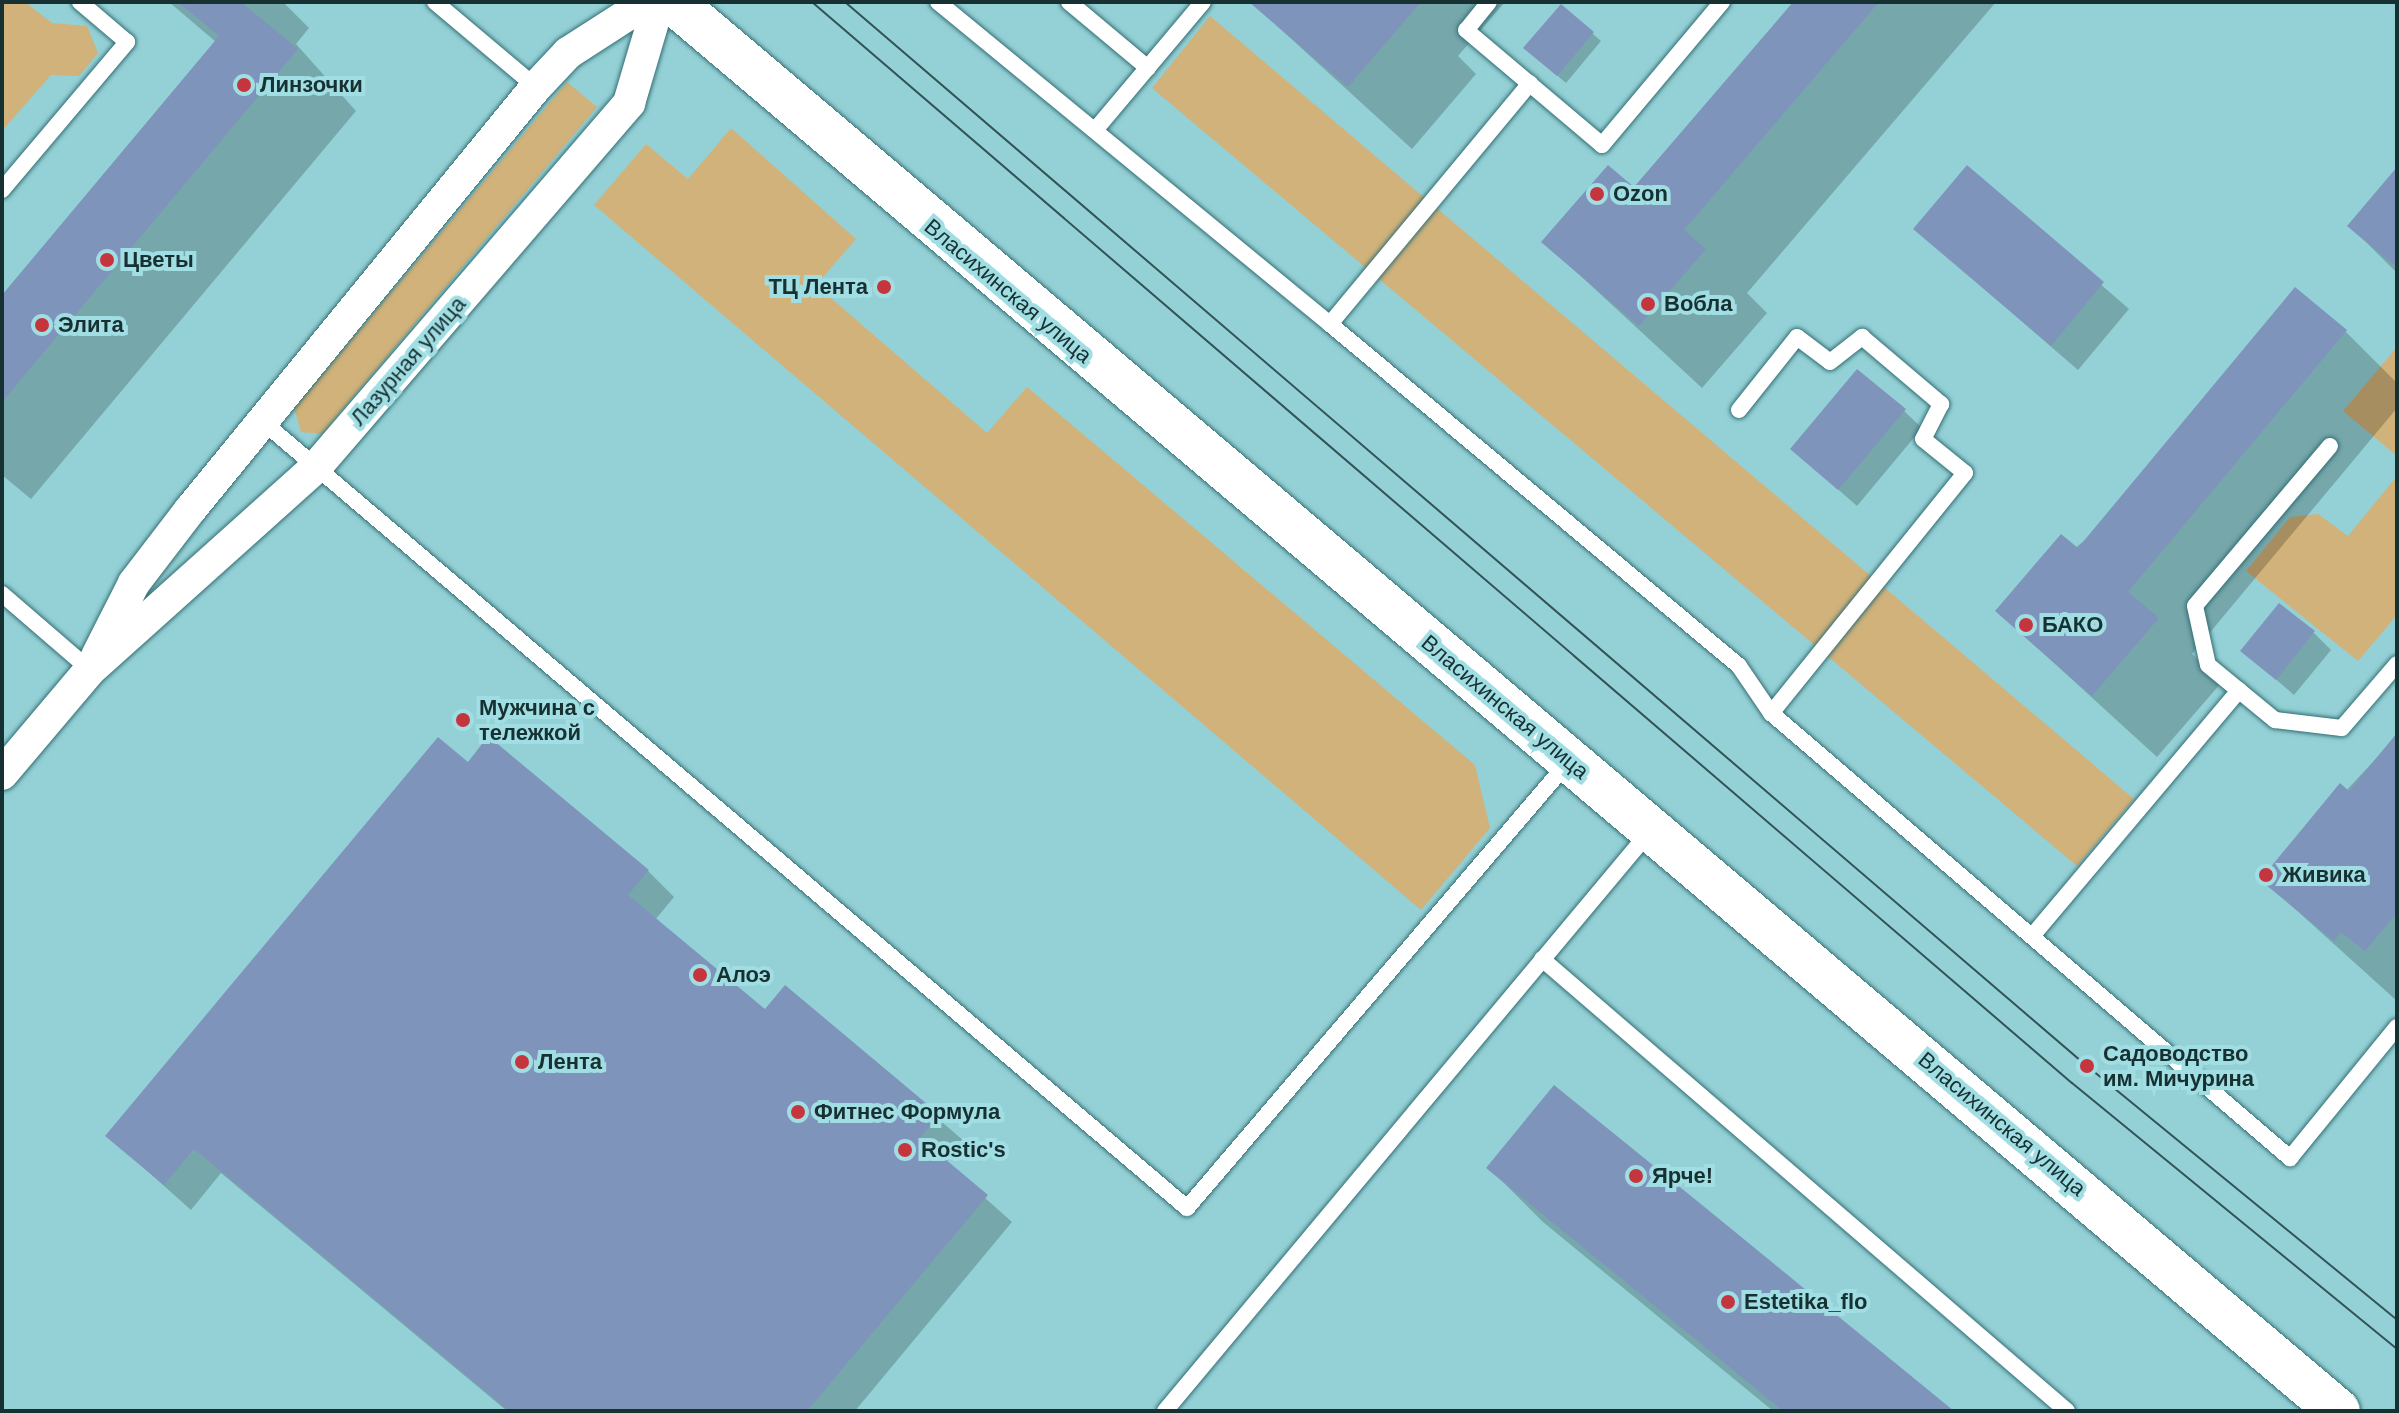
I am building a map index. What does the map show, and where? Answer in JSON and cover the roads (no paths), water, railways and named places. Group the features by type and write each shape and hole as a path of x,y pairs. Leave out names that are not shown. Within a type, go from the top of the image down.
{"highway":[{"name":"Власихинская улица","path":"673,2 2338,1411"}],"street":[{"name":"Лазурная улица","path":"90,670 134,583 262,421 536,87 568,53 647,2"},
{"name":"Лазурная улица","path":"2,774 90,670 317,466 629,103 659,2"}],"lane":[{"path":"2,190 127,42 80,2"},
{"path":"435,2 536,87"},
{"path":"938,2 1096,129 1739,666 1771,713 2290,1158 2397,1027"},
{"path":"1069,2 1148,68"},
{"path":"1096,129 1203,2"},
{"path":"1489,2 1466,30 1602,145 1722,2"},
{"path":"1330,324 1530,83"},
{"path":"1739,410 1797,337 1830,362 1862,337 1941,404 1923,439 1965,473 1771,713"},
{"path":"262,421 1187,1208 1569,761"},
{"path":"2330,446 2195,606 2208,665 2275,720 2342,728 2397,664"},
{"path":"2,594 90,670"},
{"path":"2033,935 2239,690"},
{"path":"1165,1411 1651,829"},
{"path":"1542,959 2067,1411"}],"tram line":[{"path":"812,2 2072,1083 2397,1349"},
{"path":"845,2 2087,1066 2397,1320"}],"place":[{"name":"Линзочки","path":"244,85"},
{"name":"Ozon","path":"1597,194"},
{"name":"Цветы","path":"107,260"},
{"name":"ТЦ Лента","path":"884,287"},
{"name":"Вобла","path":"1648,304"},
{"name":"Элита","path":"42,325"},
{"name":"БАКО","path":"2026,625"},
{"name":"Мужчина с тележкой","path":"463,720"},
{"name":"Живика","path":"2266,875"},
{"name":"Алоэ","path":"700,975"},
{"name":"Лента","path":"522,1062"},
{"name":"Садоводство им. Мичурина","path":"2087,1066"},
{"name":"Фитнес Формула","path":"798,1112"},
{"name":"Rostic's","path":"905,1150"},
{"name":"Ярче!","path":"1636,1176"},
{"name":"Estetika_flo","path":"1728,1302"}]}
